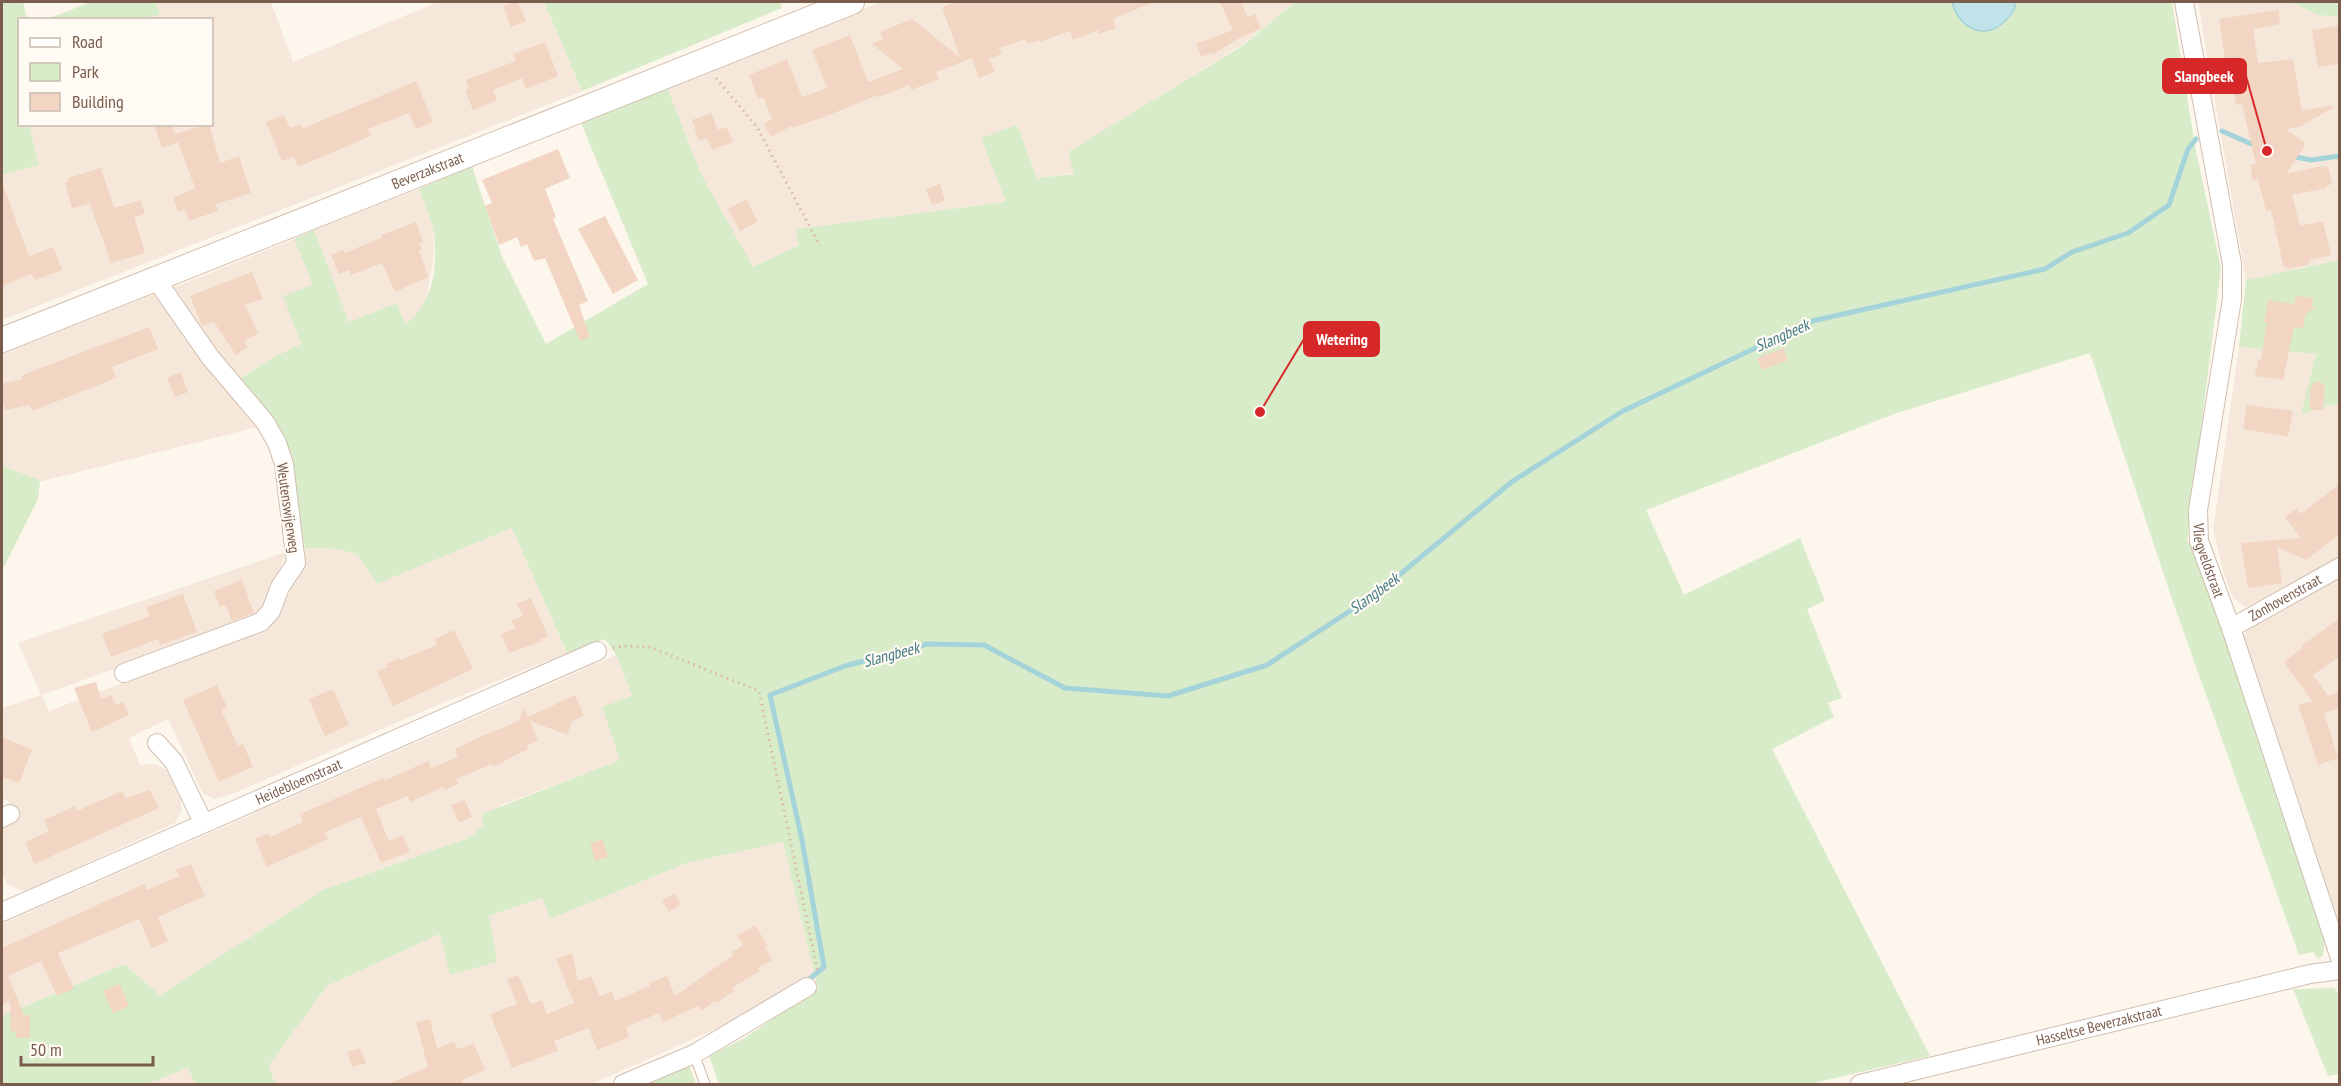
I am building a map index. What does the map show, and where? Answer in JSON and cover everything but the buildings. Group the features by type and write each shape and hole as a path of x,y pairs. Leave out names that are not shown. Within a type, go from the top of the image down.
{"street":[{"name":"Beverzakstraat","path":"2,339 852,2"},
{"name":"Vliegveldstraat","path":"2184,2 2232,264 2232,298 2198,510 2199,541 2231,628 2340,958"},
{"name":"Weutenswijerweg","path":"124,673 261,622 271,610 280,587 296,563 284,464 277,443 265,422 210,357 155,278"},
{"name":"Zonhovenstraat","path":"2231,628 2340,567"},
{"name":"Heidebloemstraat","path":"4,904 203,822 597,651"},
{"path":"158,743 174,762 203,822"},
{"name":"Hasseltse Beverzakstraat","path":"1860,1084 2310,974 2340,970"},
{"path":"623,1084 694,1054 807,987"}],"lane":[{"path":"694,1054 705,1084"}],"path":[{"path":"702,61 757,127 820,246"},
{"path":"597,651 622,646 650,647 759,691 818,974 807,987"}],"shaded area":[{"path":"155,2 271,2 293,62 438,2 544,2 582,91 2,320 2,175 39,165 29,126 213,126 213,18 147,18 160,13"},
{"path":"881,2 1295,2 1242,45 1069,152 1075,173 1037,178 1017,125 982,138 1006,202 796,229 799,245 752,267 701,174 667,87"},
{"path":"2198,2 2290,2 2318,15 2339,17 2339,260 2246,280"},
{"path":"419,189 433,229 434,256 426,301 419,313 405,324 397,303 349,323 314,230"},
{"path":"294,239 313,285 284,296 301,345 270,359 237,381 168,290"},
{"path":"157,293 262,426 43,481 2,466 2,353"},
{"path":"2239,347 2316,353 2302,414 2339,403 2339,560 2262,603 2245,607 2233,598 2224,574 2213,530"},
{"path":"512,528 567,653 426,710 232,794 215,799 203,794 168,719 129,738 140,765 154,764 169,771 181,797 181,812 175,823 26,891 16,889 7,883 2,875 2,826 15,818 7,799 2,801 2,708 41,695 18,643 283,553 288,545 266,609 258,617 42,695 49,711 241,638 276,619 285,603 305,548 336,549 357,554 377,584"},
{"path":"2339,573 2339,931 2243,640 2247,630 2254,623"},
{"path":"616,655 632,696 603,707 621,760 499,806 483,826 468,838 323,890 160,995 124,964 2,1016 2,924"},
{"path":"783,842 815,974 761,1009 592,1084 275,1084 269,1065 327,986 440,934 451,975 497,962 489,916 542,898 550,919 687,863"},
{"path":"188,1068 195,1084 146,1084 163,1076"}],"green space":[{"path":"2,2 23,2 27,18 18,18 18,126 29,126 39,165 2,175"},
{"path":"90,2 155,2 160,14 147,18 50,18"},
{"path":"544,2 780,2 782,8 582,91"},
{"path":"1295,2 2172,2 2195,146 2221,268 2187,542 2193,545 2230,649 2325,940 2323,955 2318,959 2313,952 2299,955 2173,602 2090,353 1894,414 1646,510 1684,595 1800,538 1825,601 1807,609 1842,698 1828,703 1834,717 1772,749 1930,1056 1809,1084 719,1084 709,1056 743,1039 818,989 783,842 687,863 550,919 542,898 489,916 497,962 450,975 440,934 327,986 269,1065 275,1084 195,1084 188,1068 146,1084 2,1084 2,1016 124,964 160,995 323,890 468,838 483,826 482,814 620,760 602,707 632,696 616,655 605,639 567,653 512,528 377,584 357,554 336,549 305,548 294,485 237,381 270,359 301,344 283,296 313,285 294,239 314,230 349,322 397,303 405,324 422,306 428,294 434,268 433,229 419,189 472,166 502,257 546,344 648,284 581,123 667,87 701,174 753,267 799,245 795,229 1006,202 981,138 1017,125 1037,178 1074,174 1068,152 1242,46"},
{"path":"2290,2 2339,2 2339,17 2318,15"},
{"path":"2339,260 2339,403 2301,414 2316,354 2239,347 2246,280"},
{"path":"2,466 43,481 40,481 38,499 2,571"},
{"path":"2334,988 2339,994 2339,1074 2328,1076 2293,989"},
{"path":"689,1065 696,1084 643,1084"}],"water":[{"path":"1952,2 2016,2 2015,8 2005,21 1997,27 1981,31 1966,25 1955,11"}],"waterway":[{"name":"Slangbeek","path":"2222,131 2256,146"},
{"name":"Slangbeek","path":"806,982 824,967 802,840 770,695 845,666 927,644 984,645 1065,688 1168,696 1267,665 1376,594 1513,481 1623,411 1812,321 2045,269 2072,252 2128,233 2169,205 2188,149 2196,139"},
{"name":"Slangbeek","path":"2291,156 2311,160 2340,156"}],"place":[{"name":"Slangbeek","path":"2267,151"},
{"name":"Wetering","path":"1260,412"}]}
